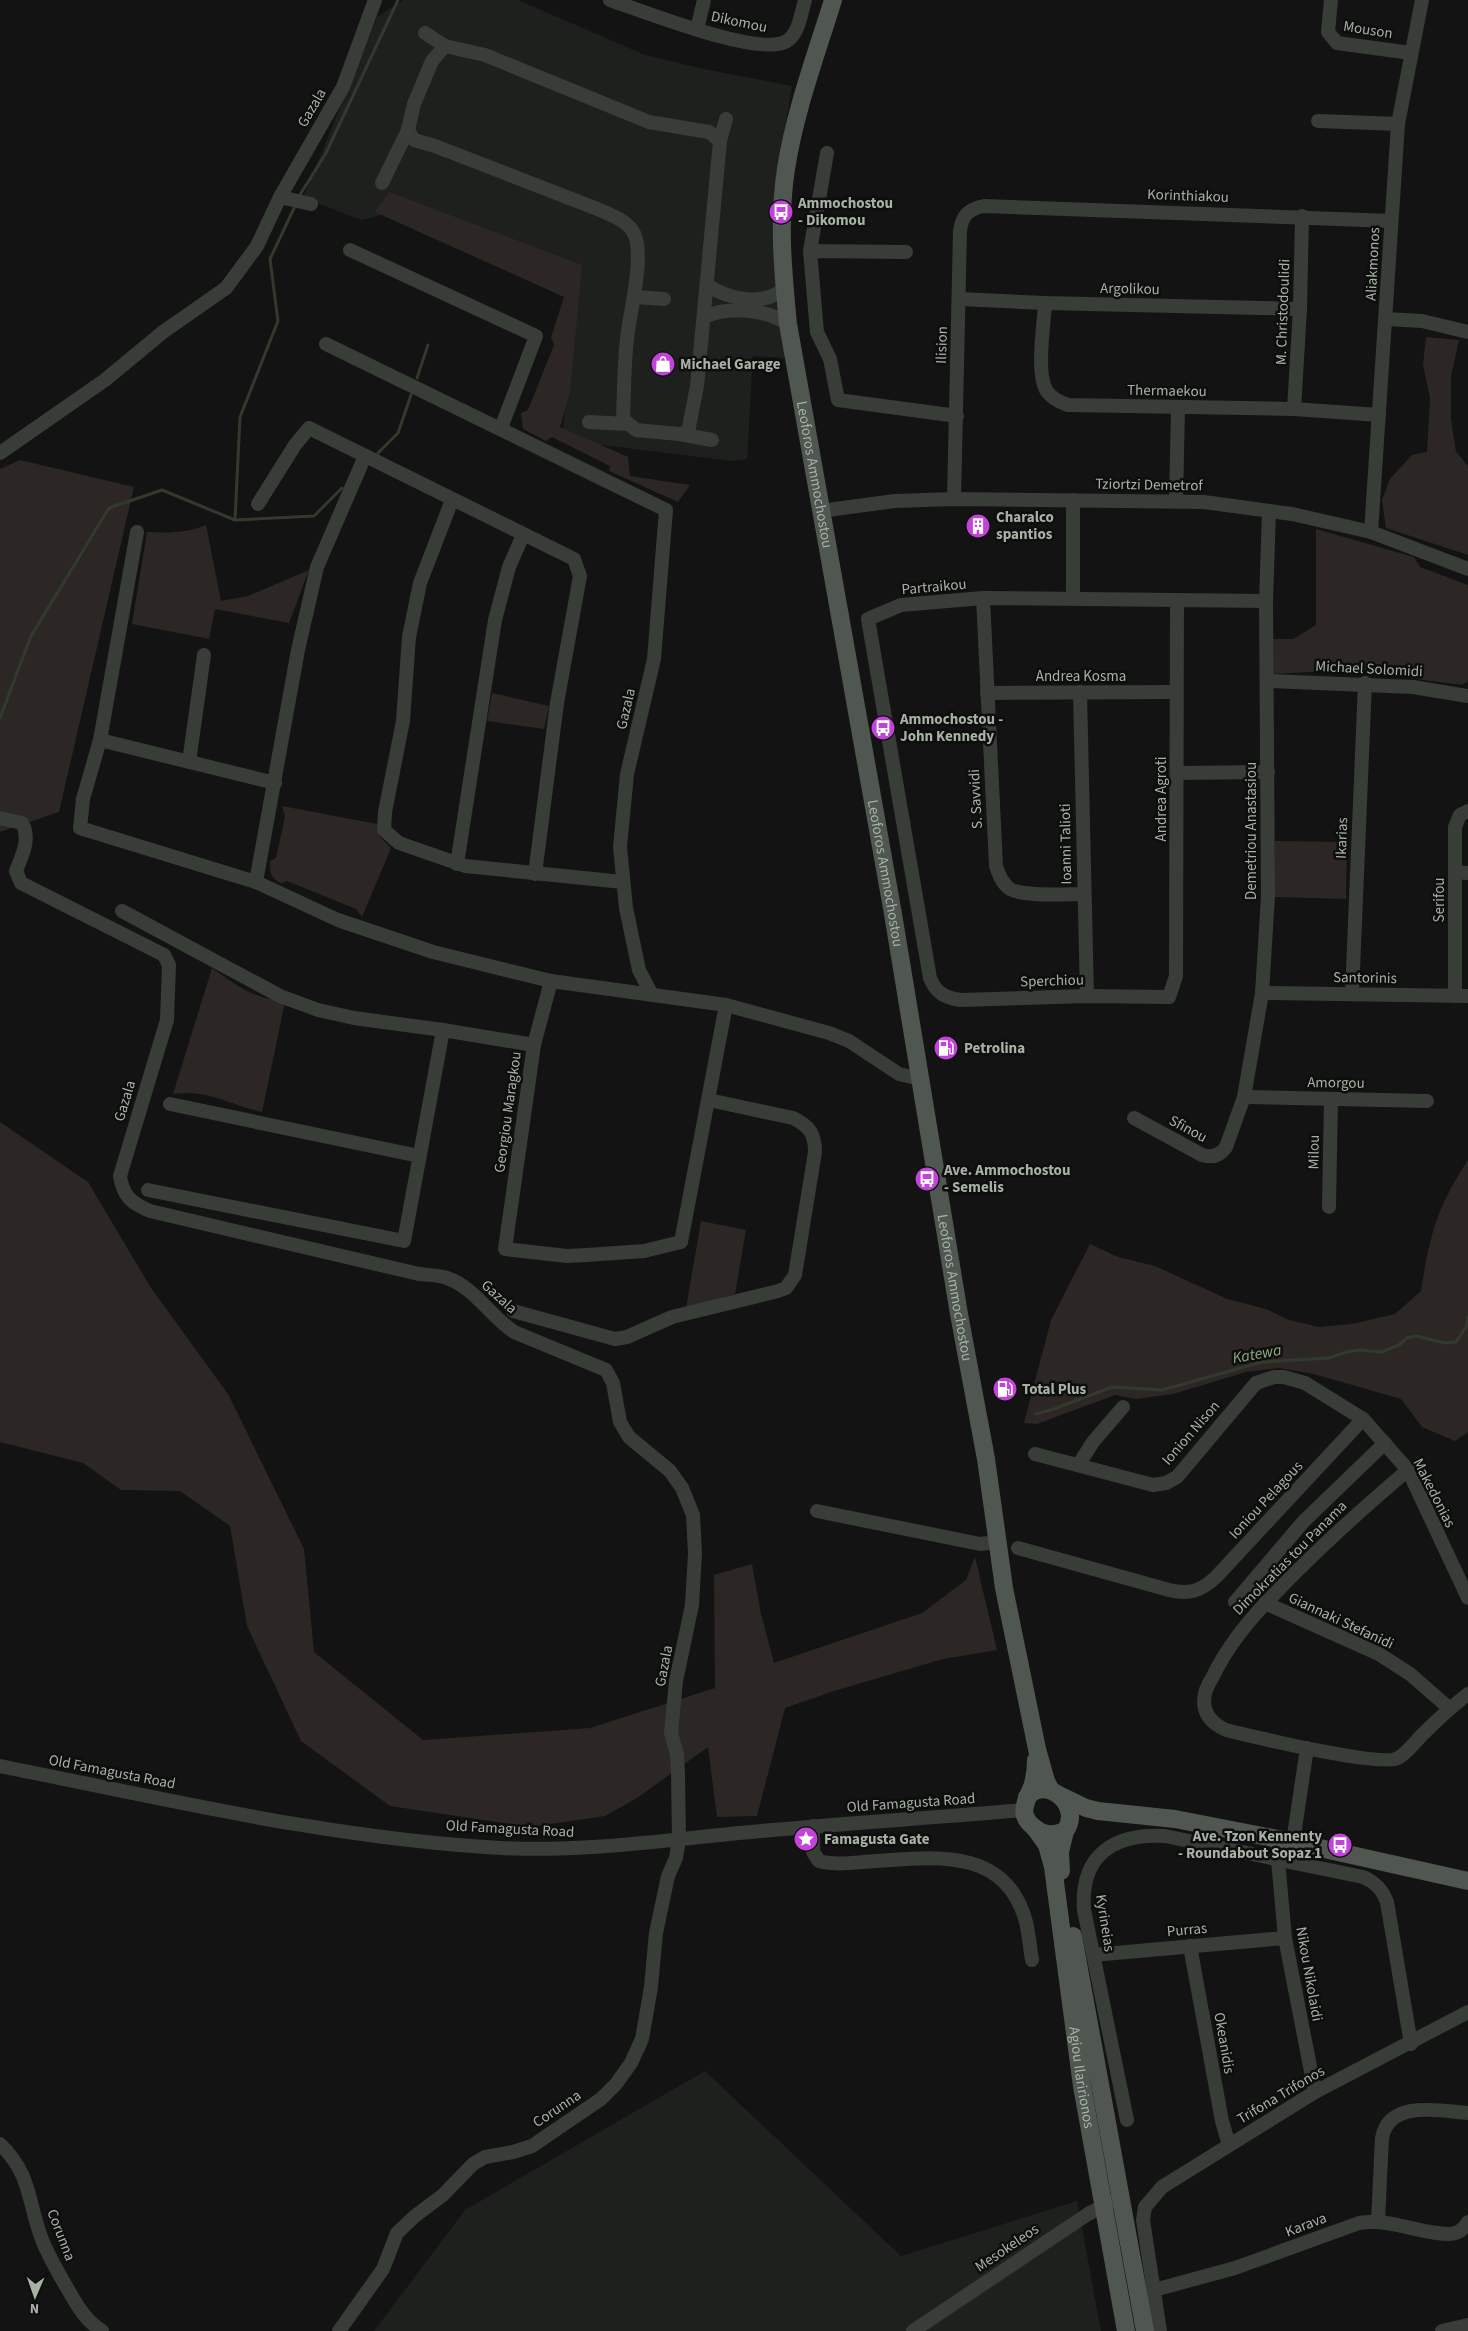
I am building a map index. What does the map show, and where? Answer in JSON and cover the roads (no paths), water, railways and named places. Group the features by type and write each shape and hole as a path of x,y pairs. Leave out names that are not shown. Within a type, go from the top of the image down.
{"main road":[{"name":"Leoforos Ammochostou","path":"833,0 802,100 786,168 782,221 788,324 986,1459 1004,1588 1037,1749 1046,1781 1055,1792"},
{"name":"Leoforos Ammochostou","path":"1025,1803 1035,1776 1037,1749"},
{"path":"1110,1813 1084,1818 1067,1829 1049,1835 1028,1822 1025,1803 1036,1790 1055,1792 1086,1808 1110,1813 1175,1819 1293,1842 1468,1881"},
{"path":"1055,1792 1067,1805 1070,1813 1067,1829"},
{"name":"Agiou Ilaririonos","path":"1035,1828 1047,1845 1053,1866 1082,2086 1105,2205 1126,2331"},
{"name":"Agiou Ilaririonos","path":"1067,1829 1060,1852 1063,1885 1083,1981 1099,2084 1122,2196 1145,2331"}],"street":[{"name":"Gazala","path":"0,453 105,380 163,332 226,288 242,270 257,246 280,197 343,87 376,0"},
{"name":"Dikomou","path":"610,0 697,29 752,44 776,45 788,40 795,34 805,0"},
{"name":"Dikomou","path":"697,29 704,0"},
{"name":"Mouson","path":"1331,0 1328,32 1337,43 1411,53"},
{"name":"Aliakmonos","path":"1371,532 1398,124 1422,0"},
{"path":"425,33 445,46 485,55 649,122 710,132 720,141"},
{"path":"382,183 408,130 414,104 432,61 445,46"},
{"path":"679,434 688,432 692,417 704,317 720,141 726,119"},
{"path":"1318,121 1398,124"},
{"path":"408,130 414,140 435,146 600,210 633,230 638,242 634,297 627,339 623,419 636,430 679,434 712,440"},
{"path":"827,153 810,251 818,332 830,359 838,400 957,416"},
{"path":"280,197 312,204"},
{"name":"Korinthiakou","path":"984,206 1391,220"},
{"name":"Ilision","path":"954,499 961,224 968,212 984,206"},
{"name":"M. Christodoulidi","path":"1294,409 1300,309 1302,216"},
{"path":"326,344 501,428 536,336 350,250"},
{"path":"810,251 906,252"},
{"path":"707,285 726,296 757,299 774,296 785,288"},
{"path":"634,297 664,299"},
{"name":"Argolikou","path":"960,299 1300,309"},
{"name":"Thermaekou","path":"1045,303 1042,376 1045,388 1051,396 1068,405 1294,409 1379,415"},
{"path":"704,317 720,311 743,311 774,315 788,324"},
{"path":"1386,319 1432,323 1468,332"},
{"path":"1176,502 1178,408"},
{"path":"589,422 627,424"},
{"path":"258,504 295,445 309,428 574,559 580,576 557,703 535,874"},
{"name":"Gazala","path":"501,428 666,510 654,659 627,774 620,848 626,908 640,970 650,993"},
{"path":"256,882 299,646 317,567 365,456"},
{"name":"Tziortzi Demetrof","path":"820,511 895,501 954,499 1204,502 1269,511 1371,532 1468,569"},
{"path":"452,500 420,583 408,637 403,721 385,812 384,830 399,843 457,864 535,874 623,882"},
{"path":"1073,500 1073,598"},
{"name":"Demetriou Anastasiou","path":"1226,1147 1244,1097 1262,992 1268,896 1266,602 1269,511"},
{"path":"137,532 100,740 84,799 80,828 256,882 338,920 433,952 550,981 650,993 726,1005 829,1033 849,1041 899,1074 920,1079"},
{"path":"457,864 495,620 509,567 523,535"},
{"name":"Partraikou","path":"938,992 930,978 868,619 901,605 983,598 1266,602"},
{"name":"S. Savvidi","path":"983,598 996,866 999,877 1005,885 1020,892 1083,894"},
{"name":"Andrea Agroti","path":"1169,997 1176,976 1176,601"},
{"path":"189,762 204,655"},
{"name":"Michael Solomidi","path":"1268,681 1413,687 1468,696"},
{"name":"Ikarias","path":"1352,994 1365,684"},
{"name":"Ioanni Talioti","path":"1080,692 1083,894 1087,996"},
{"name":"Andrea Kosma","path":"987,693 1176,692"},
{"path":"100,740 275,783"},
{"path":"1177,773 1268,772"},
{"name":"Serifou","path":"1462,996 1462,872 1456,822 1460,815 1468,812"},
{"name":"Gazala","path":"0,818 22,823 26,830 24,849 16,871 21,883 164,955 169,965 167,975 167,1020 120,1176 126,1197 134,1205 150,1211 419,1274 447,1278 477,1298 504,1325 514,1332 606,1370 613,1382 620,1422 629,1437 670,1471 682,1488 693,1514 695,1553 692,1605 676,1681 671,1733 677,1754 679,1839"},
{"path":"122,911 289,999 318,1010 354,1018 534,1045"},
{"name":"Georgiou Maragkou","path":"550,981 534,1045 505,1249 567,1256 587,1256 644,1251 681,1242 708,1100"},
{"name":"Sperchiou","path":"938,992 951,999 961,1000 1087,996 1169,997"},
{"name":"Santorinis","path":"1262,992 1462,996"},
{"path":"513,1311 616,1339 627,1337 672,1318 778,1292 786,1288 795,1275 815,1140 812,1131 805,1124 792,1118 708,1100 726,1005"},
{"path":"148,1190 404,1241 443,1030"},
{"name":"Amorgou","path":"1244,1097 1427,1101"},
{"name":"Milou","path":"1329,1206 1331,1099"},
{"path":"170,1104 419,1156"},
{"name":"Sfinou","path":"1134,1118 1202,1155 1214,1156 1223,1152 1226,1147"},
{"name":"Makedonias","path":"1249,1391 1256,1382 1284,1377 1305,1383 1363,1419 1408,1470 1468,1598"},
{"name":"Ionion Nison","path":"1036,1454 1153,1485 1170,1482 1249,1391"},
{"path":"1079,1464 1093,1442 1123,1406"},
{"name":"Ioniou Pelagous","path":"1018,1548 1169,1590 1186,1593 1198,1591 1216,1578 1363,1419"},
{"path":"1235,1602 1304,1521 1385,1443"},
{"name":"Dimokratias tou Panama","path":"1408,1470 1344,1524 1265,1603 1237,1636 1205,1694 1206,1711 1216,1725 1226,1730 1307,1748 1383,1760 1397,1759 1449,1708 1468,1694"},
{"path":"817,1512 980,1544 998,1542"},
{"name":"Giannaki Stefanidi","path":"1265,1603 1379,1654 1410,1674 1449,1708"},
{"path":"1293,1842 1307,1748"},
{"name":"Old Famagusta Road","path":"0,1766 302,1826 400,1839 502,1848 588,1849 1025,1803"},
{"path":"813,1826 813,1852 819,1862 840,1864 950,1858 976,1864 988,1871 1003,1882 1020,1908 1026,1922 1032,1960"},
{"name":"Kyrineias","path":"1126,2120 1084,1910 1085,1880 1088,1870 1096,1860 1115,1844 1139,1837 1165,1836 1363,1877 1372,1881 1382,1892 1388,1908 1411,2044"},
{"name":"Corunna","path":"339,2331 383,2269 397,2233 415,2216 443,2195 473,2164 485,2157 513,2152 532,2146 580,2114 601,2099 616,2084 631,2063 642,2039 651,1987 656,1933 668,1876 676,1858 679,1839"},
{"name":"Nikou Nikolaidi","path":"1278,1860 1285,1938 1315,2092"},
{"name":"Purras","path":"1093,1955 1285,1938"},
{"name":"Okeanidis","path":"1190,1946 1223,2126 1229,2145"},
{"name":"Trifona Trifonos","path":"1154,2290 1144,2235 1144,2212 1154,2194 1162,2187 1315,2092 1411,2044 1468,2012"},
{"path":"1378,2221 1382,2138 1385,2127 1396,2116 1412,2110 1468,2113"},
{"name":"Corunna","path":"0,2144 14,2159 24,2174 43,2241 59,2275 80,2311 102,2331"},
{"name":"Mesokeleos","path":"913,2331 1088,2214 1122,2196"},
{"name":"Karava","path":"1154,2290 1235,2268 1346,2227 1378,2221 1449,2234 1461,2231 1468,2222"},
{"path":"1154,2290 1160,2331"},
{"path":"1442,2331 1463,2328"}],"waterway":[{"path":"298,198 326,153 398,0"},
{"path":"235,520 240,417 278,321 270,259 296,204"},
{"path":"417,378 428,345"},
{"path":"378,453 398,433 411,395"},
{"path":"0,718 31,636 109,508 162,490 235,520 314,516 342,488"},
{"name":"Katewa","path":"1036,1414 1112,1387 1162,1390 1262,1362 1329,1358 1346,1352 1360,1350 1382,1352 1399,1345 1407,1338 1416,1336 1445,1343 1456,1342 1466,1327 1468,1317"}],"place":[{"name":"Ammochostou - Dikomou","path":"781,212"},
{"name":"Michael Garage","path":"663,364"},
{"name":"Charalco spantios","path":"978,526"},
{"name":"Ammochostou - John Kennedy","path":"883,728"},
{"name":"Petrolina","path":"946,1048"},
{"name":"Ave. Ammochostou - Semelis","path":"927,1179"},
{"name":"Total Plus","path":"1005,1389"},
{"name":"Famagusta Gate","path":"806,1839"},
{"name":"Ave. Tzon Kennenty - Roundabout Sopaz 1","path":"1340,1845"}]}
